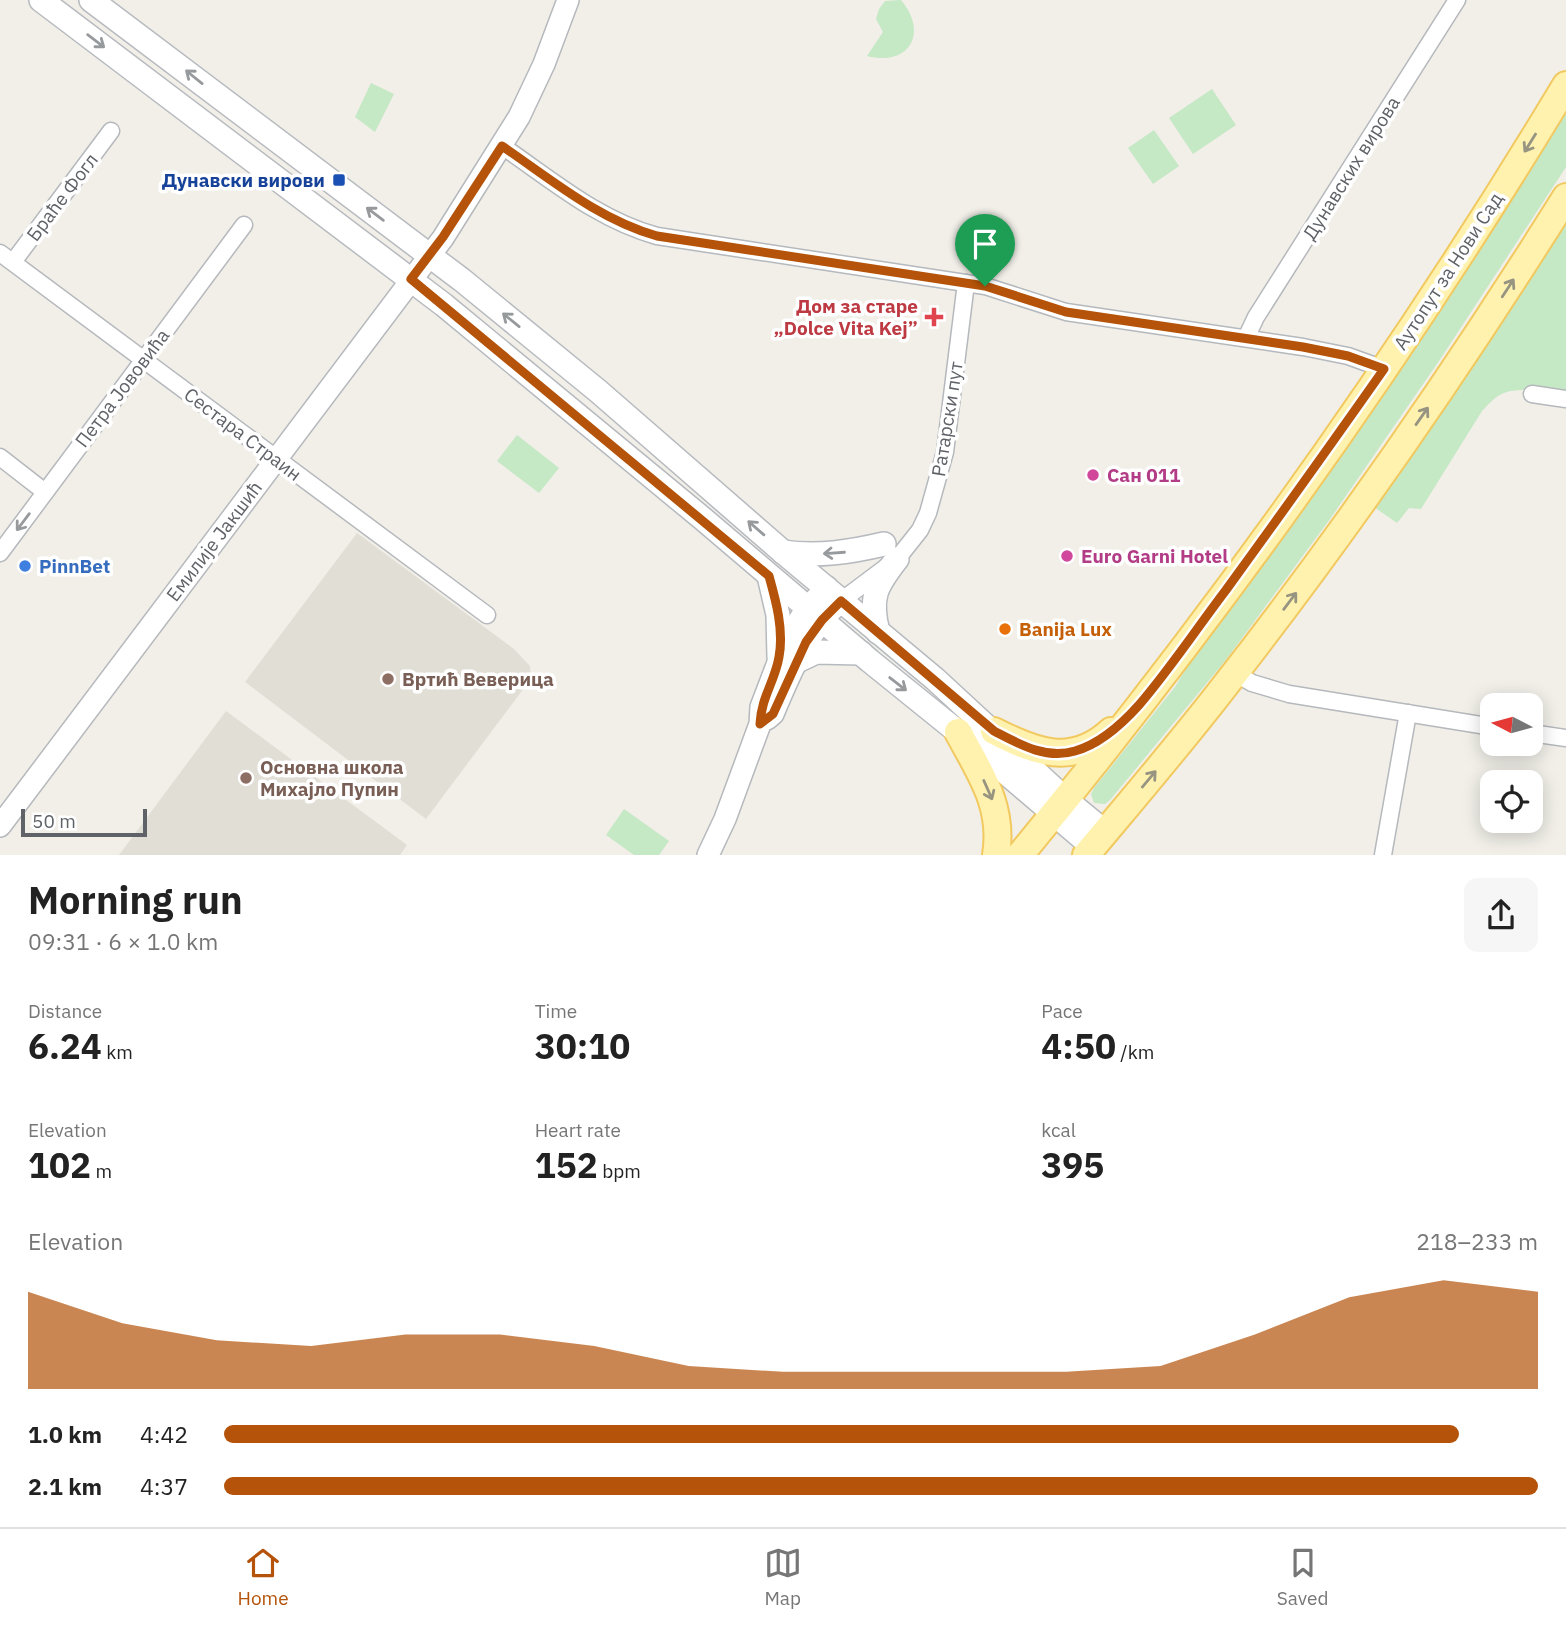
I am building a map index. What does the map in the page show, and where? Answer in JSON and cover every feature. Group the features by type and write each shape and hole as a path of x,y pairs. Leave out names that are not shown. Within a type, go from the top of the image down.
{"main road":[{"path":"41,0 411,279 861,653 958,732 1059,807"},
{"path":"91,0 430,255 598,391 994,731 1095,845 1235,673 1358,507 1463,356 1566,197"},
{"name":"Аутопут за Нови Сад","path":"1020,855 1138,706 1248,559 1384,369 1493,204 1566,85"},
{"path":"783,552 890,552 874,597 874,616 878,632"},
{"path":"769,576 787,659 816,652 861,653"},
{"path":"994,731 1035,750 1064,754 1105,737 1138,706"},
{"path":"958,732 993,802 998,820 996,855"}],"street":[{"path":"430,255 502,146 544,64 568,0"},
{"name":"Дунавских вирова","path":"1246,338 1256,317 1457,0"},
{"name":"Браће Фогл","path":"6,258 111,131"},
{"path":"502,146 596,211 638,231 677,240 966,283 1005,291 1082,315 1246,338 1348,356 1384,369"},
{"name":"Петра Јововића","path":"0,553 244,225"},
{"name":"Емилије Јакшић","path":"0,826 430,255"},
{"name":"Сестара Страин","path":"6,258 487,615"},
{"name":"Ратарски пут","path":"834,594 920,530 940,475 945,452 966,283"},
{"path":"1532,394 1566,398"},
{"path":"0,457 45,492"},
{"path":"708,855 722,827 760,724 773,714 787,659 814,614 834,594"},
{"path":"1235,673 1252,683 1281,692 1480,725"},
{"path":"1383,855 1408,713"},
{"path":"1544,735 1566,738"}],"shaded area":[{"name":"Вртић Веверица","path":"357,533 514,649 530,666 531,676 524,688 426,819 245,682"},
{"name":"Основна школа Михајло Пупин","path":"226,711 407,845 400,855 119,855"}],"green space":[{"path":"901,0 913,24 914,35 910,44 904,52 894,57 867,56 883,32 876,19 879,9 885,1"},
{"path":"371,83 394,94 375,132 355,117"},
{"path":"1212,89 1236,125 1193,154 1169,118"},
{"path":"1566,111 1566,167 1439,361 1330,519 1225,661 1110,800 1105,804 1094,803 1091,794 1094,788 1175,687 1202,641 1387,385 1484,241"},
{"path":"1154,130 1179,166 1153,184 1128,148"},
{"path":"1566,224 1566,395 1518,390 1495,398 1482,411 1421,509 1409,508 1397,523 1374,507"},
{"path":"517,435 559,468 539,493 497,461"},
{"path":"624,809 669,841 659,855 634,855 606,835"}],"place":[{"name":"Дунавски вирови","path":"339,180"},
{"name":"Дом за старе „Dolce Vita Kej”","path":"934,317"},
{"name":"Сан 011","path":"1093,475"},
{"name":"Euro Garni Hotel","path":"1067,556"},
{"name":"PinnBet","path":"25,566"},
{"name":"Banija Lux","path":"1005,629"},
{"name":"Вртић Веверица","path":"388,679"},
{"name":"Основна школа Михајло Пупин","path":"246,778"}],"route":[{"path":"502,146 596,211 638,231 677,240 985,286 1066,312 1303,347 1360,359 1384,369 1182,650 1138,706 1105,737 1064,754 1035,750 994,731 841,601 822,620 806,642 773,714 760,724 761,707 779,657 779,623 769,576 411,279 467,202 502,146"}]}
